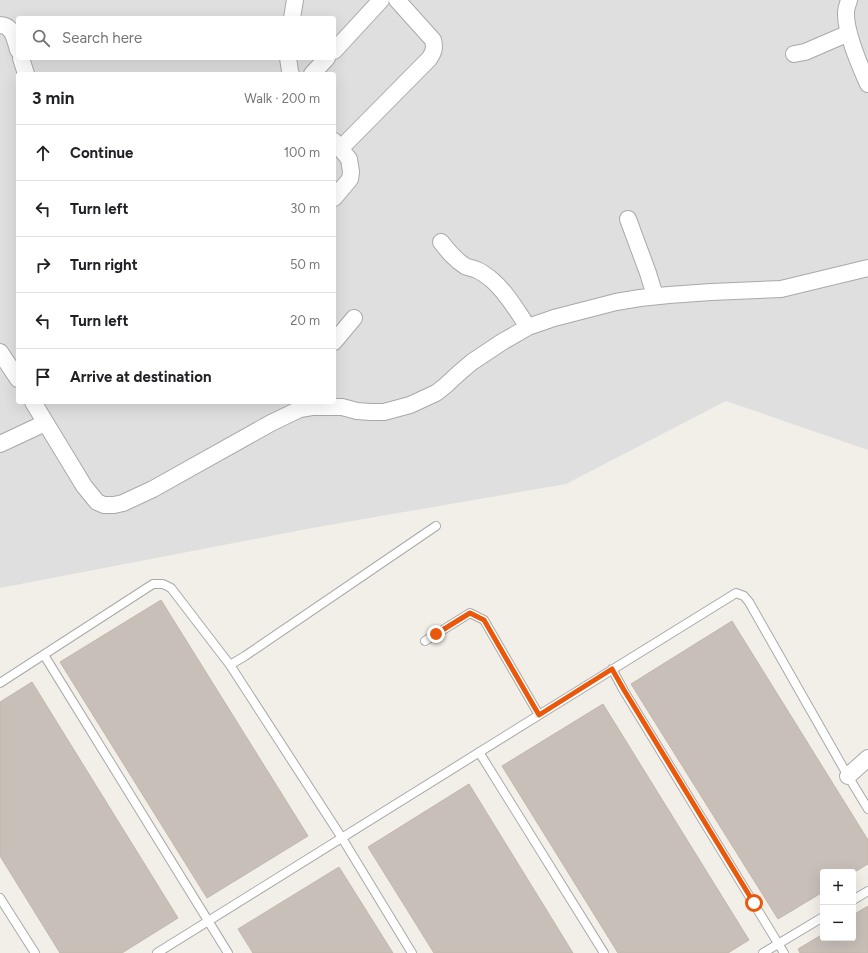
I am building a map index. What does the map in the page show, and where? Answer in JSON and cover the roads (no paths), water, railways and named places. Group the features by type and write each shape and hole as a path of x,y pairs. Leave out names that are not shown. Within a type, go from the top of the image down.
{"street":[{"path":"292,16 295,0"},
{"path":"336,49 381,0"},
{"path":"336,196 350,179 351,172 349,160 337,145 433,54 434,47 432,40 397,0"},
{"path":"849,0 846,12 849,33 868,84"},
{"path":"0,25 4,25 12,32 16,44"},
{"path":"794,54 805,52 849,33"},
{"path":"21,60 25,72"},
{"path":"288,60 290,72"},
{"path":"314,72 325,60"},
{"path":"628,219 655,296"},
{"path":"440,242 459,262 484,273 493,281 509,299 528,327"},
{"path":"34,404 84,486 97,502 104,505 114,505 124,503 153,489 271,423 300,409 338,404 371,412 384,412 410,405 436,393 458,373 485,352 528,327 554,318 616,302 655,296 781,289 868,268"},
{"path":"336,340 354,318"},
{"path":"0,352 16,375"},
{"path":"0,444 45,423"},
{"path":"848,776 868,758"}],"lane":[{"path":"230,665 436,526"},
{"path":"0,683 153,584 163,584 172,588 230,665 342,838 412,953"},
{"path":"157,953 736,593 744,596 749,602 868,809"},
{"path":"425,641 470,613 484,620 539,715"},
{"path":"44,654 228,953"},
{"path":"612,669 784,953"},
{"path":"479,752 604,953"},
{"path":"856,898 868,891"},
{"path":"0,898 35,953"},
{"path":"762,953 820,919"}]}
